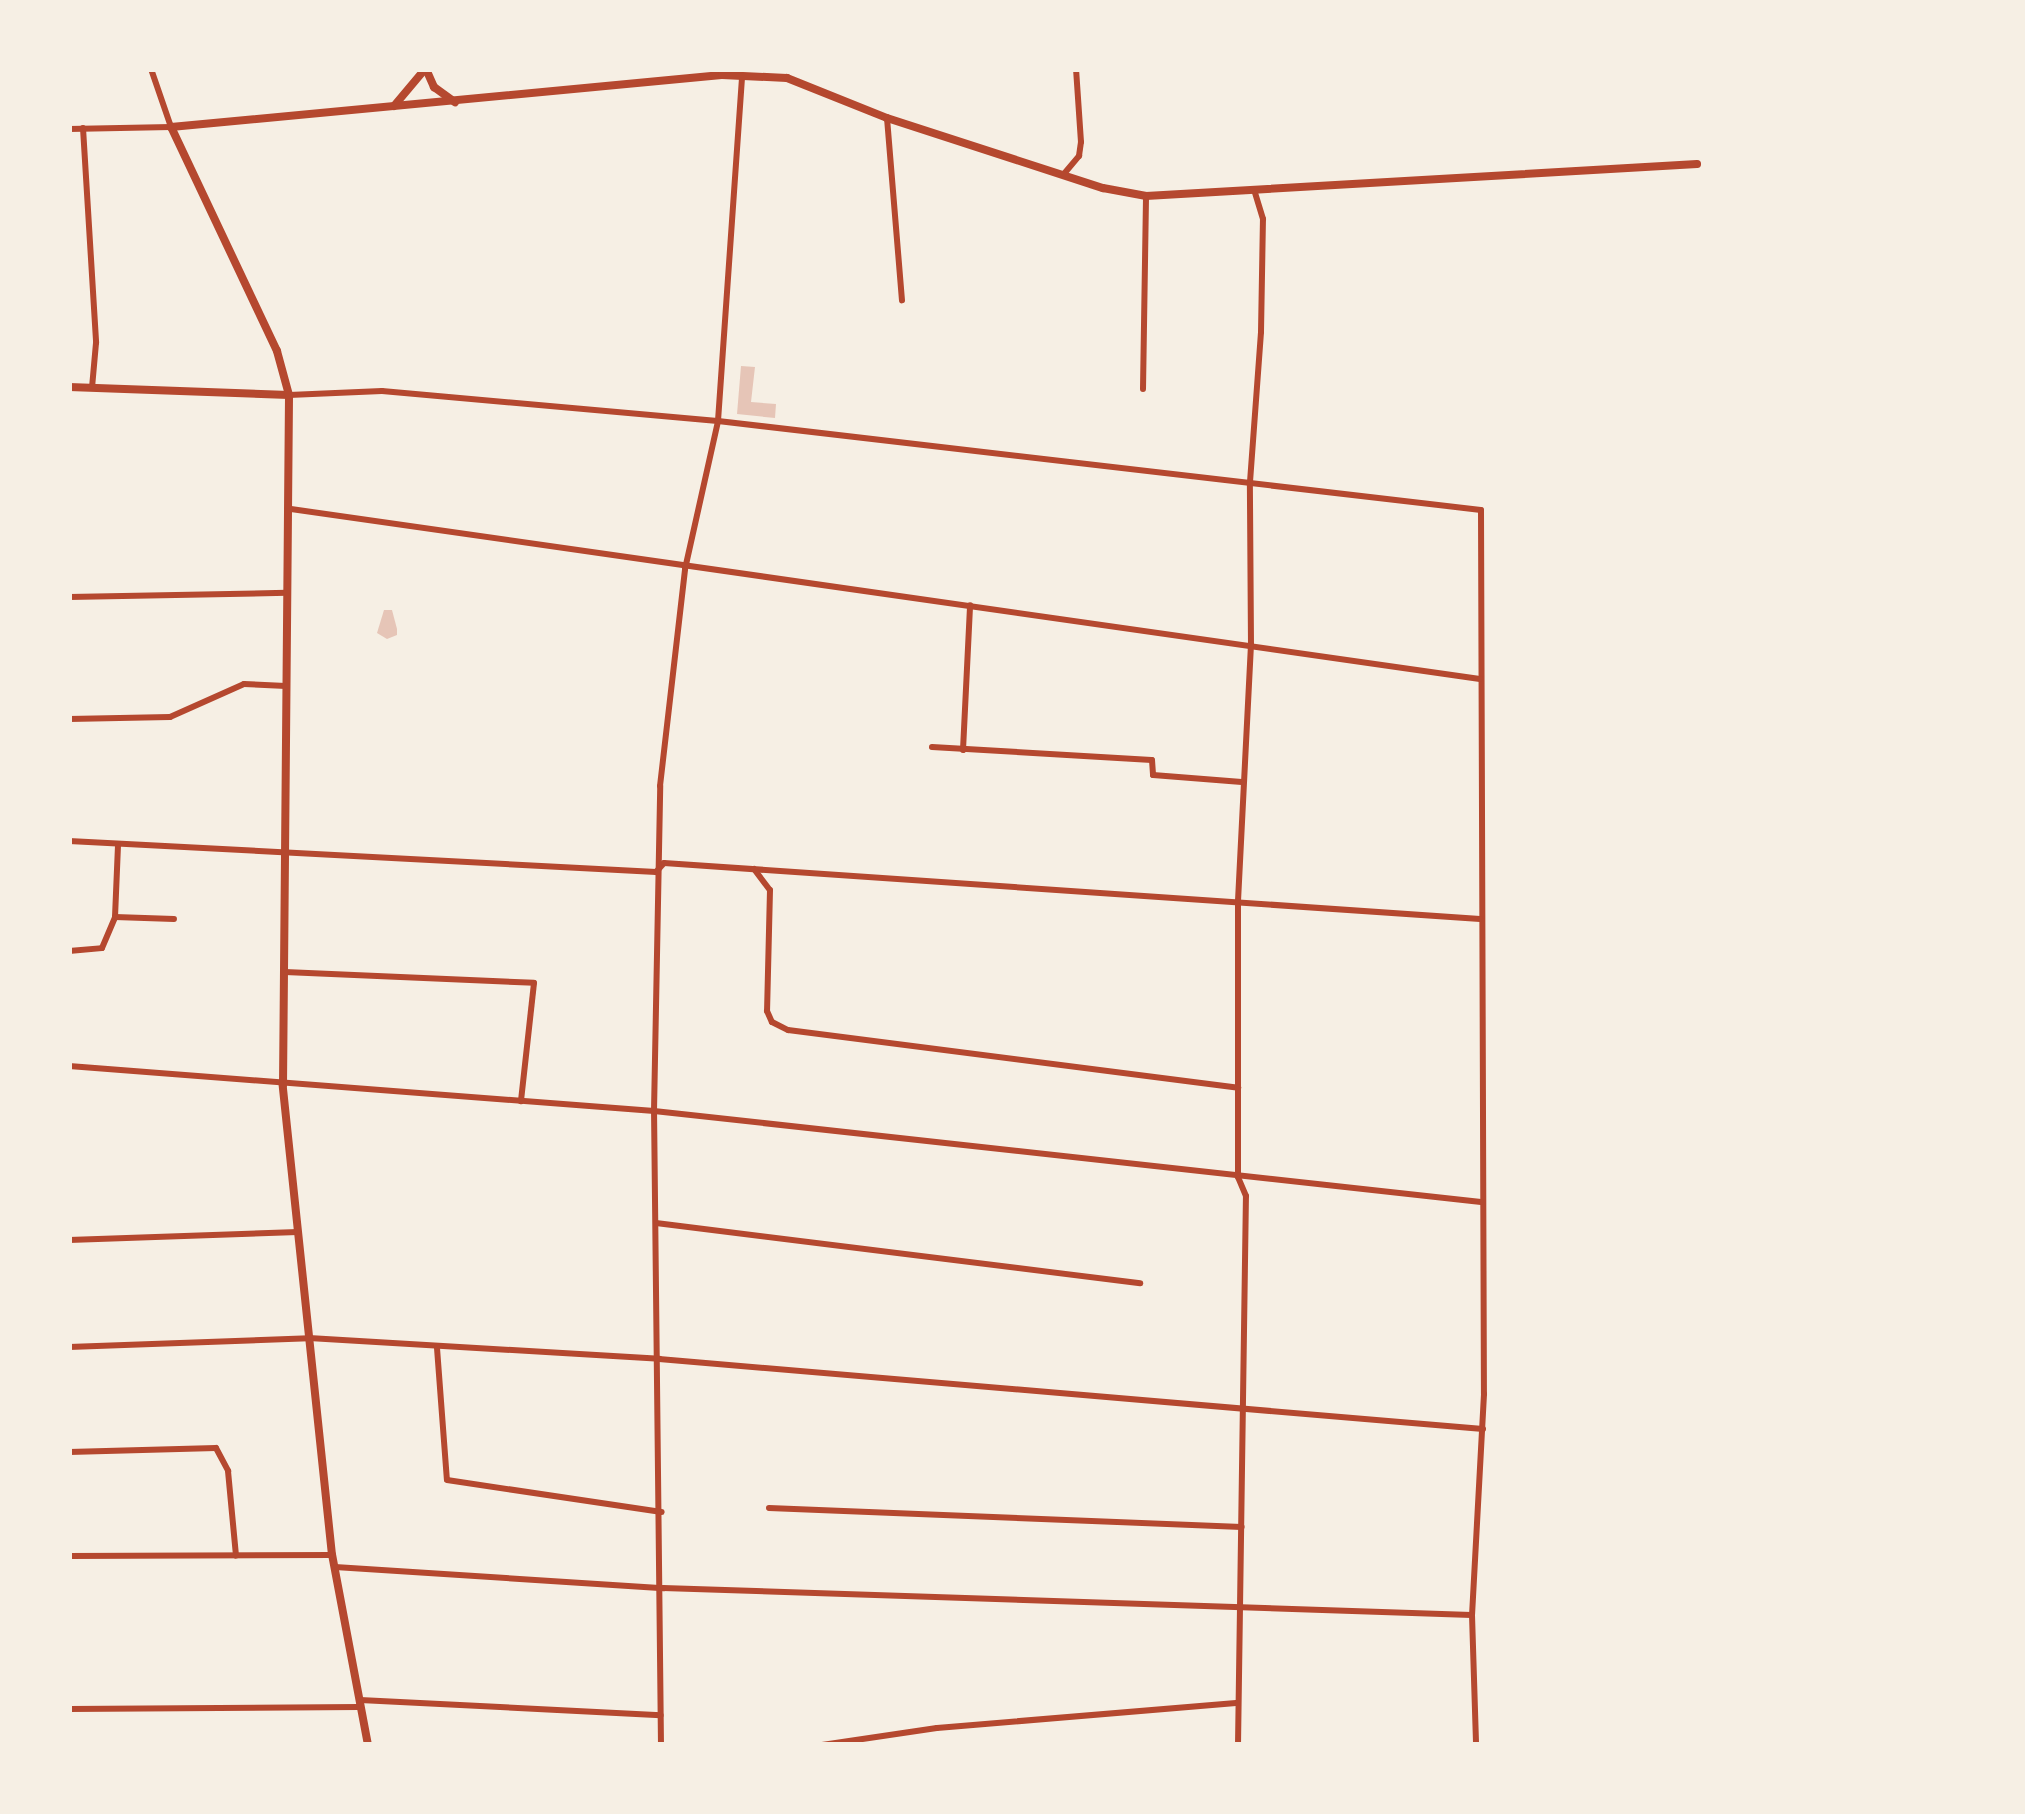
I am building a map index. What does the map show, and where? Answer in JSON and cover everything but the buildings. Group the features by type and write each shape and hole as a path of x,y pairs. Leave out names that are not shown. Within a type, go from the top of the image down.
{"street":[{"path":"151,69 171,127 277,351 289,395 283,1084 332,1555 368,1745"},
{"path":"392,107 426,69 434,87 455,102"},
{"path":"1063,175 1079,156 1082,142 1076,69"},
{"path":"69,128 171,127 722,75 742,79 786,74 887,118 1063,175 1146,196 1697,164"},
{"path":"661,1745 656,872 665,708 685,569 718,421 742,79"},
{"path":"887,118 902,300"},
{"path":"83,128 95,343 92,388"},
{"path":"1238,1745 1246,1196 1238,1177 1238,901 1251,645 1250,482 1261,332 1263,219 1256,192"},
{"path":"1143,389 1146,196"},
{"path":"69,387 289,395 382,391 718,421 1481,509 1483,1429 1472,1615 1475,1745"},
{"path":"290,508 685,569 1480,679"},
{"path":"69,597 290,593"},
{"path":"963,750 970,605"},
{"path":"69,719 170,717 244,684 289,687"},
{"path":"932,747 1152,760 1153,776 1242,782"},
{"path":"69,841 656,872"},
{"path":"69,951 102,948 115,917 118,844"},
{"path":"656,872 664,863 1480,919"},
{"path":"754,869 770,890 767,1011 772,1022 788,1030 1238,1088"},
{"path":"115,917 174,920"},
{"path":"285,972 533,983 521,1100"},
{"path":"69,1066 654,1111 1481,1202"},
{"path":"656,1223 1140,1283"},
{"path":"69,1240 298,1232"},
{"path":"69,1347 309,1338 659,1359 1483,1429"},
{"path":"437,1348 447,1480 662,1511"},
{"path":"69,1452 216,1448 228,1471 236,1556"},
{"path":"769,1508 1242,1527"},
{"path":"69,1556 332,1555"},
{"path":"335,1567 663,1588 1472,1615"},
{"path":"69,1709 361,1703 662,1715"},
{"path":"822,1745 937,1728 1237,1703"}]}
